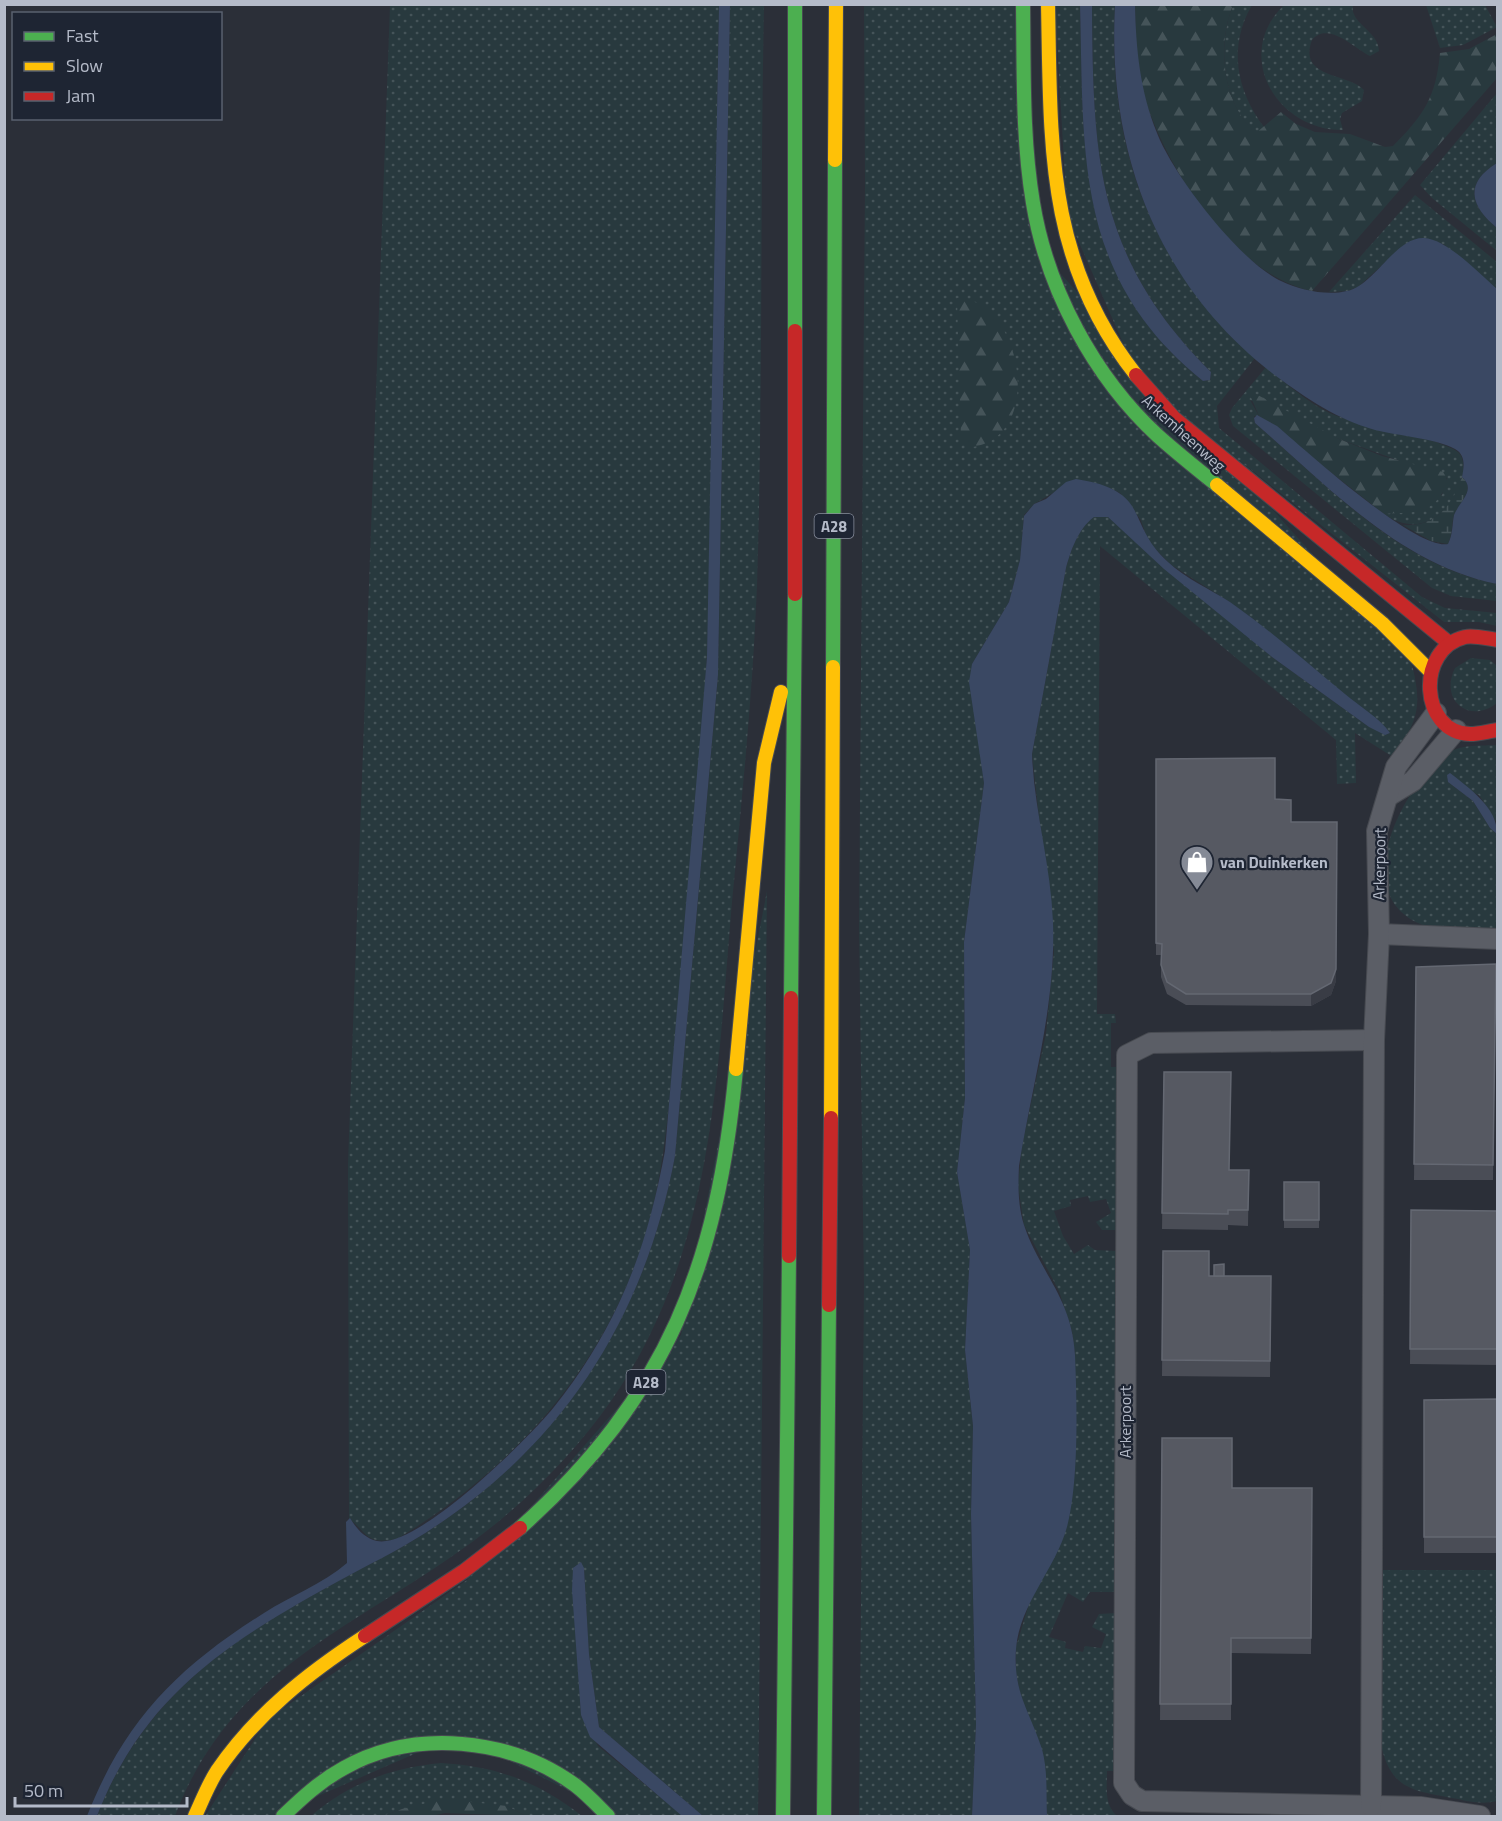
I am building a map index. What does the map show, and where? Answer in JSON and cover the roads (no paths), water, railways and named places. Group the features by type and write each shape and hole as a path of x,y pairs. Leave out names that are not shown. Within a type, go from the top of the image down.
{"main road":[{"name":"A28","path":"783,1816 795,634 795,4"},
{"name":"A28","path":"824,1816 832,1048 836,4"},
{"name":"Arkemheenweg","path":"1023,4 1027,148 1033,206 1042,242 1059,292 1091,355 1125,401 1157,435 1391,631 1429,670"},
{"name":"Arkemheenweg","path":"1048,4 1052,148 1060,217 1069,250 1087,297 1121,356 1174,418 1449,643"},
{"name":"A28","path":"195,1816 216,1772 233,1748 262,1713 286,1690 342,1649 463,1572 520,1529 557,1495 613,1431 654,1368 674,1332 688,1299 708,1238 725,1163 733,1111 764,763 795,634"},
{"path":"1497,640 1483,635 1466,636 1449,643 1437,655 1429,670 1427,685 1429,700 1436,713 1456,730 1478,734 1497,730"},
{"path":"283,1816 311,1788 334,1773 362,1759 424,1743 487,1746 545,1766 572,1782 608,1816"}],"street":[{"name":"Arkerpoort","path":"1371,1806 1374,1040 1379,934 1377,831 1383,808 1390,795 1396,766 1436,713"},
{"path":"1390,795 1413,781 1456,730"},
{"path":"1379,934 1497,939"},
{"name":"Arkerpoort","path":"1374,1040 1151,1043 1127,1055 1124,1783 1132,1795 1142,1801 1421,1807 1480,1816"}],"water":[{"path":"719,5 730,5 718,675 675,1156 662,1213 644,1267 622,1318 594,1366 562,1411 525,1453 483,1491 436,1526 268,1622 198,1672 168,1701 141,1734 117,1772 97,1816 87,1816 118,1752 157,1699 180,1676 233,1634 274,1607 328,1577 347,1563 346,1522 350,1518 361,1532 372,1540 395,1539 418,1528 472,1489 522,1442 554,1407 590,1356 619,1303 641,1247 665,1151 707,657"},
{"path":"1080,5 1092,5 1095,110 1100,158 1109,203 1123,246 1144,288 1173,330 1211,372 1210,380 1203,381 1161,341 1130,299 1108,256 1095,210 1087,162"},
{"path":"1115,5 1135,5 1136,38 1143,86 1151,117 1165,151 1210,216 1247,256 1265,271 1296,287 1330,293 1347,291 1367,280 1404,245 1424,238 1443,244 1497,289 1497,584 1461,574 1397,541 1338,496 1255,423 1254,418 1257,415 1277,426 1387,516 1433,542 1448,544 1454,515 1466,496 1468,487 1462,477 1464,465 1461,454 1437,442 1375,430 1361,425 1323,408 1299,393 1235,340 1200,301 1171,258 1148,211 1131,163 1120,112 1115,59"},
{"path":"1497,163 1497,228 1481,211 1474,195 1479,178"},
{"path":"1076,479 1100,484 1117,491 1127,500 1146,534 1168,562 1190,579 1230,602 1260,624 1375,717 1390,733 1385,735 1369,727 1272,657 1164,569 1108,517 1094,517 1079,534 1066,568 1032,754 1033,775 1052,901 1053,953 1047,1014 1019,1166 1020,1203 1024,1225 1062,1301 1073,1335 1075,1355 1076,1442 1071,1509 1062,1543 1024,1617 1016,1649 1017,1678 1020,1690 1044,1757 1047,1816 972,1816 976,1724 971,1514 973,1426 965,1350 970,1250 957,1172 965,1098 964,942 984,783 969,682 972,664 1009,602 1020,560 1024,516 1034,504 1046,499 1066,482"},
{"path":"1450,773 1488,807 1496,825 1497,834 1490,828 1473,801 1448,782 1447,775"},
{"path":"581,1562 584,1568 589,1654 599,1727 703,1816 682,1816 590,1737 581,1715 572,1590 573,1568"}],"place":[{"name":"van Duinkerken","path":"1197,891"}]}
